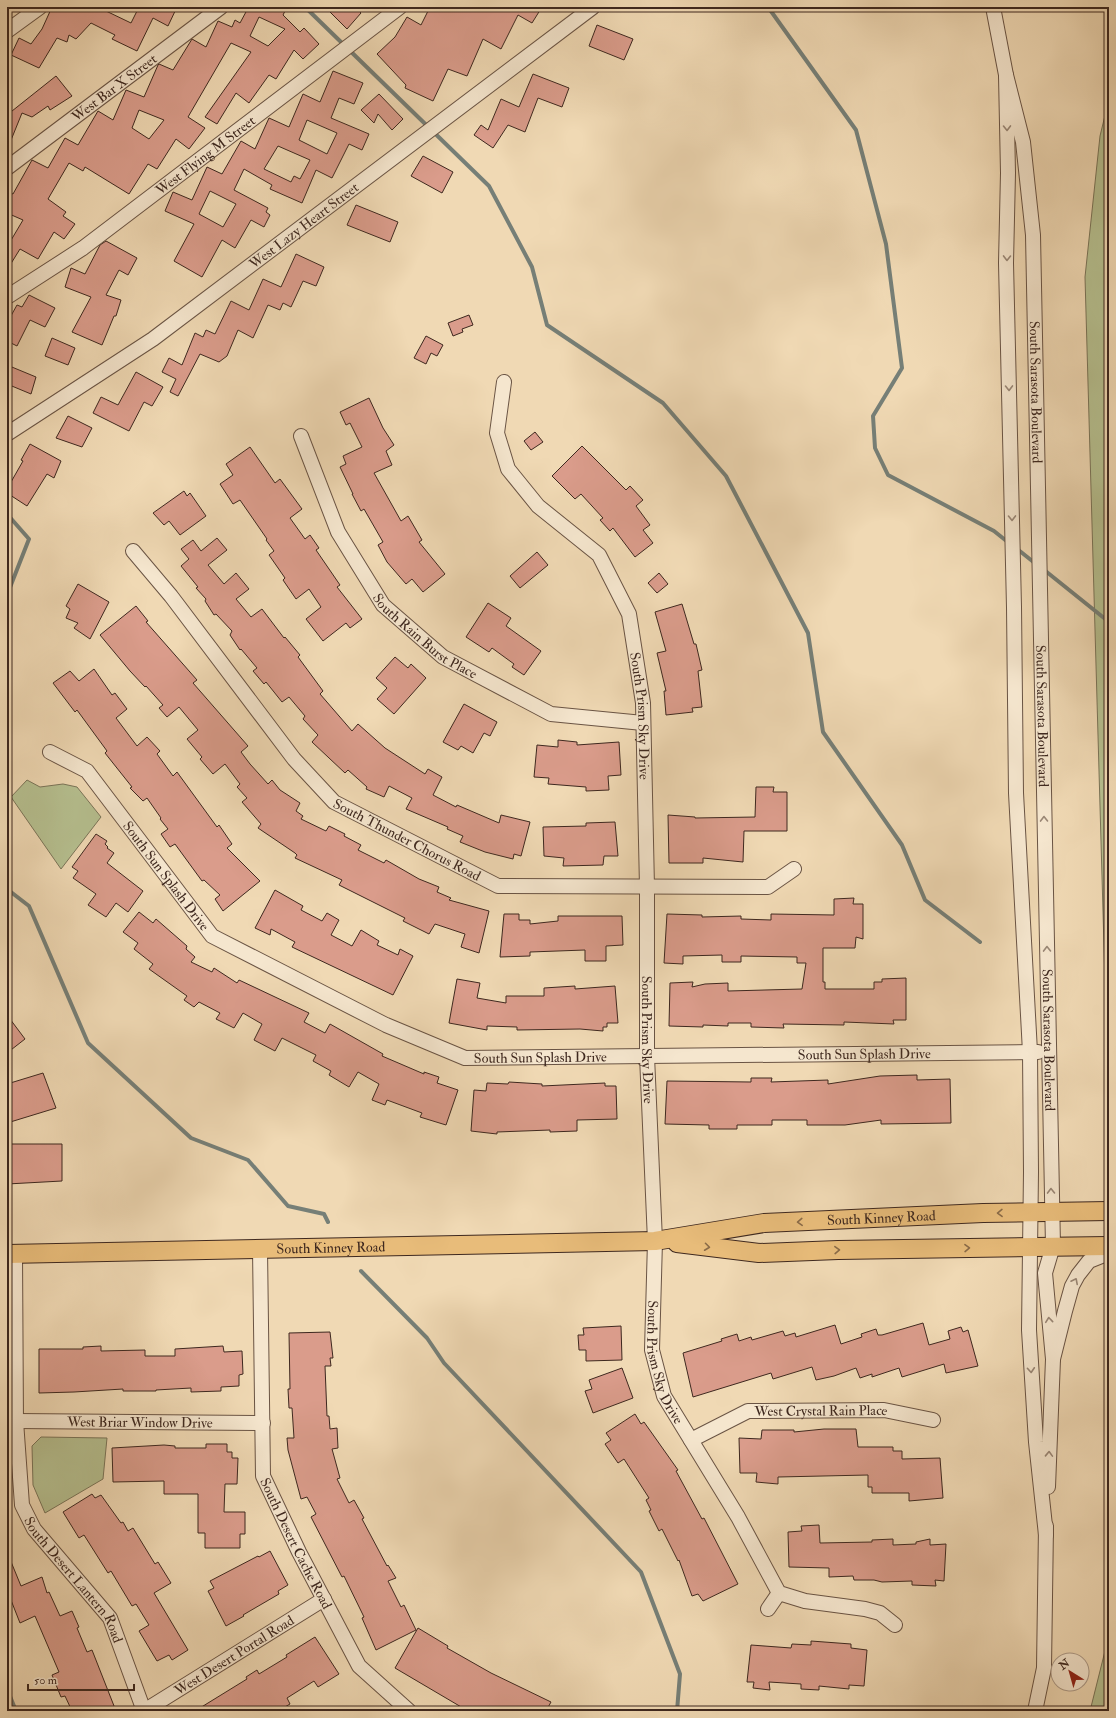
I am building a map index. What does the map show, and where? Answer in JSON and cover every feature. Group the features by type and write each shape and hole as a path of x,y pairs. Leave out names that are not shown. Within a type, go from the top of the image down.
{"main road":[{"name":"South Kinney Road","path":"655,1241 764,1223 983,1213 1109,1211"},
{"name":"South Kinney Road","path":"11,1254 655,1241 759,1253 838,1250 1109,1246"}],"street":[{"path":"7,32 40,7"},
{"name":"West Bar X Street","path":"7,168 221,7"},
{"name":"West Flying M Street","path":"7,297 83,248 400,7"},
{"name":"West Lazy Heart Street","path":"7,434 153,339 593,7"},
{"name":"South Sarasota Boulevard","path":"993,7 1006,75 1023,142 1032,235 1053,1246 1045,1273 1053,1359"},
{"name":"South Sarasota Boulevard","path":"1006,75 1008,173 1006,263 1014,607 1016,793 1030,1052 1029,1330 1036,1442 1046,1535"},
{"name":"South Prism Sky Drive","path":"504,382 497,434 508,469 538,506 599,555 629,614 643,703 647,887 647,1056 655,1241 652,1350 664,1396 738,1517 779,1593"},
{"name":"South Rain Burst Place","path":"301,436 338,532 383,604 443,657 551,714 643,723"},
{"name":"South Thunder Chorus Road","path":"133,551 172,596 294,759 334,802 498,886 768,887 794,868"},
{"name":"South Sun Splash Drive","path":"50,752 87,771 212,936 386,1025 465,1058 1049,1052"},
{"name":"South Desert Cache Road","path":"260,1249 263,1476 359,1666 410,1711"},
{"path":"1035,1711 1044,1668 1046,1535 1053,1359 1064,1310 1075,1280 1089,1261 1109,1253"},
{"name":"South Desert Lantern Road","path":"11,1254 16,1421 22,1505 34,1528 110,1618 144,1711"},
{"name":"West Crystal Rain Place","path":"691,1440 748,1411 884,1410 933,1420"},
{"name":"West Briar Window Drive","path":"16,1421 263,1424"},
{"path":"768,1608 779,1593 805,1601 866,1609 880,1613 895,1625"},
{"name":"West Desert Portal Road","path":"144,1711 324,1599"}],"green space":[{"path":"1109,99 1109,1123 1085,277 1100,136"},
{"path":"27,780 40,787 63,784 77,787 101,817 61,869 11,797"},
{"path":"41,1437 107,1438 103,1479 45,1513 33,1485 32,1446"},
{"path":"1109,1559 1109,1711 1090,1711 1105,1651"}],"building":[{"path":"52,7 108,7 106,11 131,23 137,11 129,7 177,7 168,26 153,18 137,51 112,39 115,35 91,23 76,39 69,35 67,42 57,38 39,68 11,55 19,38 31,44 42,29"},
{"path":"240,7 276,7 285,11 283,15 300,32 304,28 319,44 303,59 294,50 276,79 269,75 249,103 236,93 217,124 205,117 251,52 231,43 188,117 205,128 189,149 176,139 157,169 148,164 129,194 85,167 83,171 69,163 48,199 66,212 63,216 75,224 64,239 54,232 38,259 20,249 7,270 7,247 23,220 7,213 7,192 13,194 32,160 48,168 65,138 78,145 98,111 113,120 126,90 144,97 159,64 173,70 192,39 206,47 218,21 232,27 235,20 240,23 247,10","holes":["259,17 285,29 268,46 250,36","139,110 164,120 149,139 132,128"]},
{"path":"325,7 355,7 361,13 347,29"},
{"path":"430,7 542,7 532,23 518,15 501,49 483,39 467,76 448,69 433,101 405,88 406,85 377,54 395,37 407,17 421,25"},
{"path":"597,25 633,39 624,60 589,46"},
{"path":"333,71 363,83 354,104 339,98 331,118 369,134 362,150 349,144 332,178 316,170 302,203 270,189 272,185 244,169 234,190 268,208 266,212 270,215 264,227 251,220 235,248 222,240 202,277 174,261 194,224 165,211 173,192 192,200 207,167 222,174 241,141 255,149 269,118 289,127 303,94 320,102","holes":["307,120 337,133 327,154 299,140","278,146 310,160 300,179 294,176 291,182 264,169","210,191 236,204 223,227 199,214"]},
{"path":"533,74 569,88 562,107 538,98 525,132 508,125 493,148 474,135 481,125 488,130 501,99 519,107"},
{"path":"56,76 72,96 50,110 48,106 32,117 22,113 7,150 7,115"},
{"path":"379,94 403,119 392,130 378,114 374,123 361,110"},
{"path":"423,156 453,172 442,193 411,176"},
{"path":"356,205 398,222 390,242 347,225"},
{"path":"106,241 137,258 128,275 119,270 106,295 121,300 116,316 114,316 102,345 72,332 91,297 65,287 71,268 85,274 100,245"},
{"path":"296,254 324,267 316,286 303,281 291,307 283,303 280,310 268,305 253,338 238,330 227,356 219,362 200,354 178,396 170,392 176,379 162,372 169,358 182,365 195,333 203,337 206,330 215,334 231,301 249,310 263,279 281,287"},
{"path":"29,295 55,308 45,327 30,320 17,346 7,341 7,323 17,305 22,307"},
{"path":"469,315 473,325 462,329 463,332 453,336 448,323"},
{"path":"426,336 443,345 437,356 431,353 426,364 414,358"},
{"path":"52,338 75,348 68,365 45,356"},
{"path":"7,365 36,377 31,394 7,384"},
{"path":"136,372 163,387 152,406 144,402 129,431 93,413 101,397 118,405"},
{"path":"369,398 383,428 394,445 386,451 392,465 374,473 401,521 408,516 422,540 419,542 445,574 423,592 412,579 406,584 387,562 378,545 383,542 364,509 361,511 340,467 346,464 343,456 362,447 350,423 346,425 340,412"},
{"path":"68,416 92,428 82,447 56,438"},
{"path":"535,432 543,442 531,450 524,441"},
{"path":"30,444 61,461 54,478 47,474 27,506 7,493 7,489 23,461 21,460"},
{"path":"582,446 626,490 630,486 643,500 636,506 650,525 643,530 653,543 635,557 613,528 610,531 600,520 603,518 581,494 575,499 552,476"},
{"path":"250,447 275,483 280,479 302,509 290,518 305,539 310,535 319,548 316,550 340,585 337,587 362,619 350,628 346,623 323,641 306,619 321,607 309,589 296,599 283,580 285,578 269,555 274,551 266,540 267,539 240,500 233,504 220,484 233,475 226,464"},
{"path":"184,491 187,496 190,493 206,516 180,535 169,521 164,525 153,513"},
{"path":"217,538 227,550 208,565 224,584 236,573 249,589 236,599 251,617 262,609 284,638 285,637 300,655 298,657 323,691 320,694 352,731 358,724 385,748 425,774 428,769 442,777 433,795 456,807 457,805 499,823 501,815 530,822 521,856 514,854 513,859 485,852 460,842 463,836 447,829 448,827 406,809 412,798 389,786 384,797 366,789 367,787 348,770 345,773 312,742 318,735 303,719 305,716 289,697 282,702 266,682 264,684 253,671 257,668 241,649 240,650 230,635 232,631 216,614 214,615 205,601 206,599 196,588 198,587 181,566 189,559 181,549 193,540 201,551"},
{"path":"537,552 548,565 520,588 510,576"},
{"path":"659,573 668,584 657,593 648,583"},
{"path":"78,584 109,602 90,639 74,628 78,623 66,618 70,609 66,606"},
{"path":"488,603 511,618 506,626 541,651 524,675 512,667 514,664 492,648 489,652 466,637"},
{"path":"682,604 694,644 696,644 702,670 698,671 702,707 692,708 693,712 666,715 664,691 666,691 657,653 666,651 655,612"},
{"path":"136,606 148,621 146,622 197,680 193,683 248,746 241,752 250,764 268,784 272,780 280,790 300,803 296,811 303,816 301,819 326,831 329,826 345,834 344,836 361,845 358,850 384,863 386,860 419,879 439,887 437,892 451,898 449,900 489,911 479,953 461,947 465,934 435,924 429,934 403,921 405,918 339,885 342,880 295,858 297,855 295,853 258,828 261,824 242,802 247,798 237,787 240,784 225,764 213,774 200,759 202,757 187,739 198,730 179,707 167,717 159,708 163,705 130,671 100,635"},
{"path":"395,657 408,668 411,664 426,678 394,714 377,699 387,688 376,678"},
{"path":"94,669 112,695 115,693 127,709 116,718 137,746 147,737 160,751 157,754 173,776 177,772 217,827 219,825 232,844 227,848 260,881 223,911 215,899 220,895 204,880 202,881 175,844 170,847 161,834 168,829 147,798 143,801 130,788 132,787 105,753 107,751 77,710 75,712 53,683 70,671 79,681"},
{"path":"464,704 497,722 490,736 484,733 473,753 461,746 458,750 443,742"},
{"path":"558,740 577,742 577,745 619,742 621,775 608,776 609,790 586,791 586,787 548,784 549,778 534,777 537,745 558,747"},
{"path":"756,787 774,787 773,792 787,792 787,831 744,831 743,862 703,858 703,863 669,863 668,815 695,818 755,817"},
{"path":"615,822 618,856 604,856 603,865 563,866 564,858 544,856 543,827 586,826 586,823"},
{"path":"96,834 107,841 105,844 108,847 107,848 114,853 107,863 143,891 128,912 116,903 106,917 88,905 96,894 73,878 78,871 72,867"},
{"path":"275,890 303,906 301,910 322,921 327,913 339,920 331,935 352,946 361,930 379,941 377,945 398,955 400,949 413,956 393,995 292,947 295,942 271,929 270,935 255,928"},
{"path":"854,898 853,904 863,904 863,939 856,937 855,948 823,948 823,982 825,982 825,989 874,989 874,982 882,982 882,979 906,978 906,1020 893,1020 894,1024 844,1022 844,1025 783,1024 784,1028 751,1027 751,1023 728,1023 728,1026 703,1025 703,1027 669,1026 670,983 693,982 692,987 705,984 728,983 728,991 802,989 806,963 797,963 797,957 741,956 741,962 722,962 722,955 683,956 683,964 664,963 667,914 702,915 702,917 741,916 741,919 771,920 771,914 834,915 834,899"},
{"path":"139,912 153,923 156,919 187,946 186,949 195,957 191,962 212,972 214,968 237,983 239,980 309,1013 304,1022 325,1033 330,1024 383,1054 382,1056 424,1074 424,1072 439,1077 437,1083 458,1090 446,1125 420,1117 422,1113 387,1100 385,1105 372,1100 379,1084 358,1072 349,1087 329,1075 331,1071 313,1061 316,1055 282,1038 275,1051 254,1040 262,1024 243,1013 234,1028 216,1019 220,1013 199,1002 194,1007 184,1000 187,996 149,969 153,964 134,949 138,943 123,932"},
{"path":"504,914 519,914 519,920 530,920 530,924 558,921 558,916 622,916 623,945 606,946 606,961 585,961 585,950 530,952 530,956 500,957"},
{"path":"457,979 480,983 477,998 506,1003 506,996 544,996 544,988 575,986 575,989 615,986 618,1023 607,1023 607,1027 603,1027 603,1031 580,1029 517,1030 517,1027 487,1026 487,1030 449,1023"},
{"path":"7,1015 25,1039 7,1053"},
{"path":"43,1073 56,1108 7,1123 7,1084"},
{"path":"917,1075 917,1080 950,1079 951,1123 881,1124 881,1120 845,1125 807,1125 807,1120 772,1120 772,1125 737,1125 737,1129 709,1129 709,1125 665,1124 667,1081 751,1082 751,1078 772,1078 771,1082 828,1080 828,1084 880,1076"},
{"path":"509,1082 542,1084 542,1086 605,1083 605,1086 616,1086 617,1119 577,1120 577,1131 550,1132 550,1130 497,1132 497,1134 471,1131 474,1090 486,1091 487,1083 508,1084"},
{"path":"7,1144 62,1144 62,1181 7,1184"},
{"path":"923,1323 929,1345 950,1339 948,1331 961,1327 963,1332 968,1330 978,1366 946,1373 944,1364 902,1377 899,1368 872,1377 872,1374 860,1378 856,1368 834,1376 816,1380 812,1367 773,1379 771,1373 693,1397 683,1353 722,1341 721,1339 737,1334 739,1341 751,1337 752,1340 783,1331 785,1336 795,1333 796,1337 835,1325 841,1344 862,1337 861,1334 876,1329 878,1335 882,1335"},
{"path":"621,1326 622,1360 586,1361 586,1350 579,1350 578,1335 584,1335 583,1328"},
{"path":"330,1332 333,1358 330,1358 331,1366 325,1366 327,1416 329,1416 330,1429 337,1428 338,1448 332,1449 340,1478 337,1479 349,1503 354,1500 364,1518 362,1519 387,1566 388,1565 396,1578 388,1581 401,1607 404,1605 416,1630 376,1650 362,1618 364,1617 344,1576 342,1577 311,1517 316,1514 307,1497 301,1499 288,1450 287,1438 294,1438 292,1408 289,1408 288,1389 290,1389 289,1333"},
{"path":"101,1346 101,1351 145,1350 145,1356 175,1356 175,1349 223,1346 224,1352 242,1351 243,1374 239,1375 239,1386 221,1387 221,1391 191,1392 191,1388 156,1391 123,1391 123,1389 39,1393 39,1349 83,1349 83,1347"},
{"path":"622,1368 633,1398 593,1413 585,1391 592,1389 589,1380"},
{"path":"635,1414 641,1424 644,1422 678,1470 676,1471 702,1519 704,1518 738,1584 703,1601 698,1594 692,1596 679,1560 678,1561 662,1529 659,1531 649,1511 651,1510 646,1500 649,1498 624,1459 618,1463 605,1444 611,1440 606,1433"},
{"path":"824,1429 856,1429 858,1447 893,1447 893,1451 902,1451 902,1459 940,1458 943,1498 909,1501 909,1493 872,1493 872,1487 868,1487 868,1475 778,1477 778,1484 756,1482 757,1473 740,1473 739,1438 761,1439 762,1430 794,1430 794,1432"},
{"path":"206,1444 227,1444 227,1452 232,1452 232,1458 238,1458 237,1484 225,1484 224,1512 245,1512 245,1534 240,1534 240,1548 205,1548 205,1533 198,1533 198,1494 164,1494 164,1481 113,1482 112,1448 164,1445 175,1446 175,1448 206,1448"},
{"path":"92,1494 95,1498 101,1495 121,1523 123,1522 128,1531 133,1528 155,1564 158,1562 171,1583 154,1593 188,1650 172,1660 169,1655 157,1661 139,1631 149,1625 136,1604 132,1606 111,1571 108,1573 84,1535 79,1538 63,1512"},
{"path":"819,1525 820,1543 872,1542 872,1540 893,1539 893,1545 916,1544 916,1542 930,1539 930,1545 946,1544 944,1581 935,1580 936,1586 912,1585 912,1581 882,1582 874,1580 854,1580 853,1576 829,1577 829,1568 789,1567 788,1532 802,1531 801,1526"},
{"path":"270,1551 288,1585 278,1591 279,1594 226,1626 208,1591 214,1588 210,1581"},
{"path":"7,1552 21,1586 42,1577 47,1593 49,1592 60,1616 72,1611 87,1652 92,1650 116,1711 72,1711 65,1696 61,1697 52,1675 59,1672 35,1616 20,1623 7,1590"},
{"path":"418,1628 448,1646 447,1648 491,1673 551,1702 546,1711 468,1711 395,1668"},
{"path":"315,1637 339,1674 318,1687 314,1681 287,1698 290,1704 278,1711 195,1711 247,1679 246,1677 257,1670 259,1674 287,1657 286,1655"},
{"path":"811,1641 851,1644 851,1648 867,1650 864,1686 849,1685 849,1689 819,1686 819,1690 801,1689 801,1684 769,1682 770,1690 753,1688 754,1682 747,1682 751,1645 791,1648 792,1644 811,1645"}],"waterway":[{"path":"305,7 489,186 532,267 547,325 663,403 726,476 808,633 823,732 902,845 925,900 980,942"},
{"path":"768,7 856,130 886,244 902,368 873,416 875,448 888,475 994,531 1009,543"},
{"path":"7,514 29,539 7,595"},
{"path":"1016,548 1036,564"},
{"path":"1043,569 1109,622"},
{"path":"7,889 29,906 88,1043 191,1138 248,1160 288,1206 324,1214 328,1222"},
{"path":"361,1271 427,1338 444,1363 641,1572 680,1674 677,1711"},
{"path":"7,1689 16,1711"}]}
